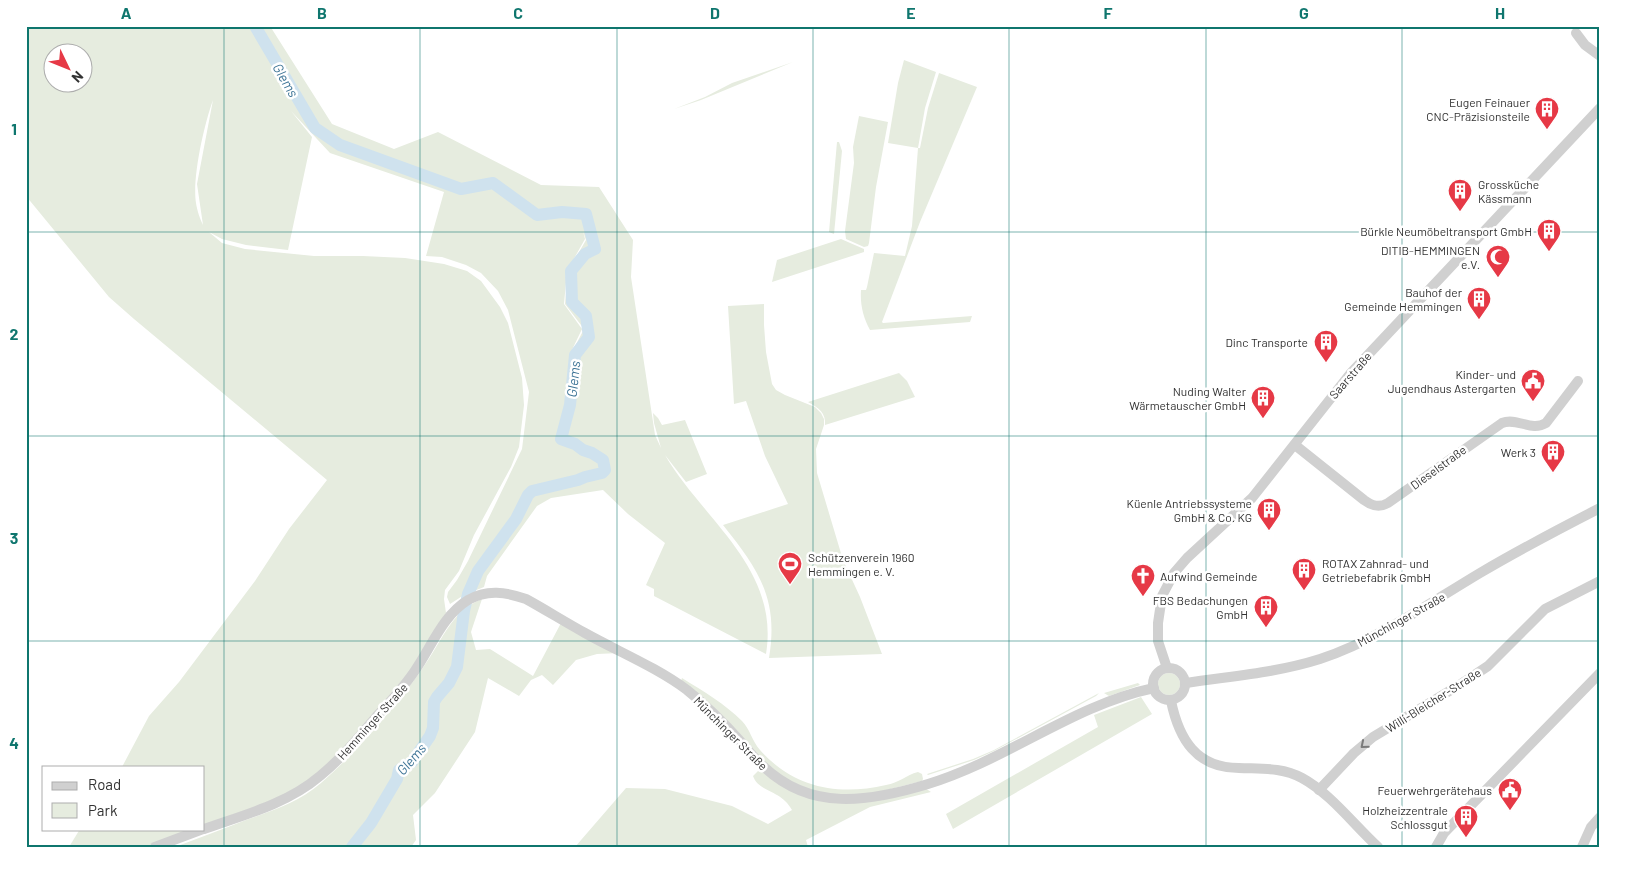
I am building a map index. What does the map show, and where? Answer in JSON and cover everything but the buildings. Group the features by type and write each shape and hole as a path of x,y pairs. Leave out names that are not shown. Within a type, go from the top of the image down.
{"street":[{"path":"1576,33 1585,45 1600,56"},
{"name":"Saarstraße","path":"1167,668 1158,640 1158,623 1162,596 1169,580 1187,558 1250,500 1350,374 1600,108"},
{"name":"Dieselstraße","path":"1295,445 1364,500 1375,506 1383,506 1502,423 1509,421 1533,426 1540,426 1546,423 1578,381"},
{"name":"Münchinger Straße","path":"1186,682 1268,672 1304,664 1336,653 1370,638 1505,559 1600,508"},
{"name":"Willi-Bleicher-Straße","path":"1319,790 1347,760 1372,738 1475,675 1505,650 1545,609 1600,581"},
{"name":"Hemminger Straße","path":"205,828 280,801 306,788 348,750 407,682 447,620 458,607 477,596 493,592 516,596"},
{"name":"Münchinger Straße","path":"516,596 538,606 668,677 707,707 760,764 777,778 799,790 827,798 846,800 874,798 936,781 997,756 1055,725 1097,706 1123,696 1154,688"},
{"path":"1167,668 1180,672 1186,682 1182,695 1177,699 1171,700 1160,698 1153,682 1157,674 1167,668"},
{"path":"1436,847 1444,833 1600,673"},
{"path":"1171,700 1176,722 1184,740 1190,748 1204,759 1227,768 1268,768 1281,770 1302,778 1319,790 1378,847"},
{"path":"1582,847 1591,827 1600,817"},
{"name":"Hemminger Straße","path":"156,847 200,830"}],"green space":[{"path":"26,26 270,26 332,124 394,149 438,132 541,185 599,187 633,240 631,277 655,435 661,448 653,413 662,425 685,420 707,474 686,482 665,455 681,479 735,547 750,570 761,596 767,623 766,654 654,596 654,589 646,585 665,543 628,514 603,490 551,498 537,506 487,576 484,587 464,595 450,604 447,597 448,592 468,561 522,449 529,392 508,310 498,291 481,273 466,265 442,257 426,256 444,192 330,153 291,111 312,137 288,250 246,245 222,239 209,232 222,243 245,249 314,256 405,258 444,264 467,271 481,281 500,307 508,323 522,378 524,405 519,447 511,467 474,535 459,571 445,590 446,613 412,669 333,761 288,795 205,825 205,766 123,766 149,716 179,682 255,581 289,529 327,480 109,297 26,196","holes":["213,100 197,184 203,225 196,203 195,192 200,152","583,231 586,240 568,271 565,304 584,329 571,354 568,422 570,354 582,329 564,304 567,271 585,239"]},
{"path":"904,60 936,72 925,108 918,148 888,143 898,83"},
{"path":"793,62 701,100 674,109 705,97 732,83"},
{"path":"939,73 977,87 920,222 882,322 972,316 970,322 870,330 862,310 861,290 866,290 874,253 905,256 912,226 918,148 920,148 928,108"},
{"path":"859,116 888,122 876,187 869,243 868,246 864,247 846,239 845,231 854,163 853,147"},
{"path":"837,142 839,142 842,151 834,234 829,232"},
{"path":"841,239 864,249 864,252 772,282 777,260"},
{"path":"764,304 766,352 772,384 776,390 785,395 815,407 824,419 824,425 816,449 817,473 843,560 860,597 882,654 769,658 771,618 763,586 756,571 723,525 788,504 765,456 746,401 734,404 728,306"},
{"path":"899,373 907,381 915,397 825,425 821,411 808,402"},
{"path":"482,599 471,632 476,650 490,649 533,676 561,623 620,653 597,654 576,660 553,685 542,675 531,680 519,696 488,678 475,732 435,793 413,815 416,840 411,847 175,847 266,813 313,790 356,750 388,713 419,673 457,616 464,609"},
{"path":"1169,673 1177,676 1180,684 1177,692 1169,695 1161,692 1158,684 1161,676"},
{"path":"682,678 714,698 735,715 745,724 760,750 773,763 802,781 834,789 851,790 891,784 918,772 922,774 923,779 922,781 867,795 825,794 793,784 762,761 681,681"},
{"path":"1138,683 1140,685 1109,696 1104,693"},
{"path":"1099,693 994,751 974,760 927,774 994,750"},
{"path":"1141,697 1152,714 953,829 946,814 1098,727 1094,715"},
{"path":"758,771 764,772 822,801 925,788 931,792 870,807 806,840 808,847 575,847 626,788 665,789 732,806 768,824 792,810 782,798 760,786 753,776"},
{"path":"79,830 189,830 145,847 69,847"}],"waterway":[{"name":"Glems","path":"255,26 315,128 340,145 461,189 493,183 537,215 562,212 586,214 595,249 585,254 571,271 572,302 586,316 589,337 575,355 570,405 561,439 575,444 603,460 605,470 602,473 578,480 532,491 528,495 516,519 478,571 468,594 457,667 449,683 434,702 433,728 430,736 412,762 399,770 397,779 371,823 352,847"}],"place":[{"name":"Eugen Feinauer CNC-Präzisionsteile","path":"1547,130"},
{"name":"Grossküche Kässmann","path":"1460,212"},
{"name":"Bürkle Neumöbeltransport GmbH","path":"1549,252"},
{"name":"DITIB-HEMMINGEN e.V.","path":"1498,278"},
{"name":"Bauhof der Gemeinde Hemmingen","path":"1479,320"},
{"name":"Dinc Transporte","path":"1326,363"},
{"name":"Kinder- und Jugendhaus Astergarten","path":"1533,402"},
{"name":"Nuding Walter Wärmetauscher GmbH","path":"1263,419"},
{"name":"Werk 3","path":"1553,473"},
{"name":"Küenle Antriebssysteme GmbH & Co. KG","path":"1269,531"},
{"name":"Schützenverein 1960 Hemmingen e. V.","path":"790,585"},
{"name":"ROTAX Zahnrad- und Getriebefabrik GmbH","path":"1304,591"},
{"name":"Aufwind Gemeinde","path":"1143,597"},
{"name":"FBS Bedachungen GmbH","path":"1266,628"},
{"name":"Feuerwehrgerätehaus","path":"1510,811"},
{"name":"Holzheizzentrale Schlossgut","path":"1466,838"}]}
